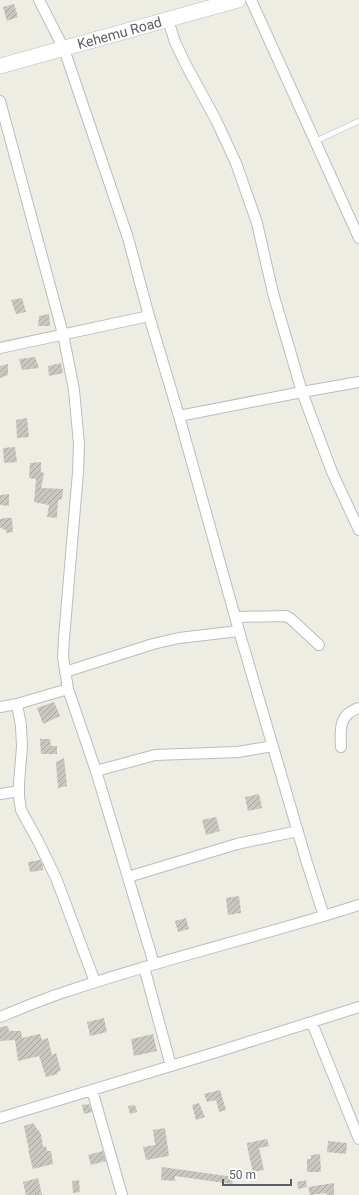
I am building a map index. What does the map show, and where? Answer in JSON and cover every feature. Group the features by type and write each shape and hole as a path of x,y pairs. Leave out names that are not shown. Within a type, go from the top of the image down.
{"street":[{"path":"40,0 64,49 128,238 239,631 307,864 324,916"},
{"name":"Kehemu Road","path":"0,66 238,0"},
{"path":"252,0 359,238"},
{"path":"168,20 178,48 216,120 236,162 257,223 273,293 302,392 332,472 359,530"},
{"path":"0,101 63,334 74,390 78,444 78,472 63,657 68,689 96,771 110,822 128,877 171,1066"},
{"path":"0,348 150,316"},
{"path":"179,416 359,382"},
{"path":"235,617 286,616 319,645"},
{"path":"65,672 153,644 179,638 239,631"},
{"path":"0,707 17,704 68,689"},
{"path":"17,704 21,726 22,748 19,791 21,810 56,878 95,982"},
{"path":"341,747 340,732 342,723 351,710 359,708"},
{"path":"96,771 155,755 238,752 273,746"},
{"path":"0,794 19,791"},
{"path":"128,877 237,844 298,831"},
{"path":"0,1017 95,982 324,916 359,904"},
{"path":"0,1118 359,1007"},
{"path":"312,1022 359,1139"},
{"path":"92,1090 122,1195"}],"lane":[{"path":"316,141 359,120"}],"building":[{"path":"14,4 18,17 7,21 3,7"},
{"path":"22,298 26,312 16,314 11,300"},
{"path":"49,314 50,326 38,326 39,316"},
{"path":"35,357 39,368 22,370 19,359"},
{"path":"61,363 63,373 49,376 48,366"},
{"path":"8,364 8,375 0,378 0,366"},
{"path":"27,418 29,437 17,438 16,420"},
{"path":"15,447 17,462 4,463 3,448"},
{"path":"41,462 41,472 44,473 41,488 63,489 62,499 58,500 57,518 47,517 49,505 34,502 36,479 29,478 30,463"},
{"path":"9,494 9,506 0,505 0,495"},
{"path":"12,518 13,532 6,533 6,529 3,530 2,527 0,528 0,519"},
{"path":"54,702 60,716 43,724 37,708"},
{"path":"40,739 50,739 51,746 57,746 57,754 41,754"},
{"path":"64,758 67,786 58,788 56,762"},
{"path":"259,794 262,808 248,811 245,797"},
{"path":"216,817 220,831 206,835 202,820"},
{"path":"40,860 43,865 43,870 30,872 28,862"},
{"path":"239,896 241,913 228,915 226,898"},
{"path":"186,918 189,929 178,932 175,921"},
{"path":"104,1018 107,1032 90,1036 87,1022"},
{"path":"8,1026 9,1031 21,1031 22,1038 40,1034 42,1040 48,1038 52,1055 56,1053 61,1071 57,1072 58,1074 46,1077 39,1056 18,1061 15,1040 0,1041 0,1027"},
{"path":"153,1034 157,1051 134,1056 131,1039"},
{"path":"220,1090 226,1110 219,1112 216,1100 207,1102 204,1094"},
{"path":"199,1103 205,1117 196,1120 192,1105"},
{"path":"89,1104 92,1112 84,1114 82,1105"},
{"path":"135,1105 137,1112 130,1114 128,1106"},
{"path":"33,1123 41,1134 43,1147 46,1146 47,1151 51,1151 53,1164 33,1169 24,1126"},
{"path":"165,1128 169,1156 146,1160 143,1147 155,1145 153,1130"},
{"path":"267,1139 269,1146 259,1148 264,1170 253,1172 247,1143"},
{"path":"328,1141 347,1143 346,1154 327,1152"},
{"path":"103,1151 106,1161 91,1165 88,1155"},
{"path":"320,1154 321,1172 307,1172 307,1159 311,1159 311,1155"},
{"path":"162,1167 234,1177 232,1184 175,1176 175,1181 161,1180"},
{"path":"38,1178 42,1195 26,1195 23,1182"},
{"path":"79,1180 80,1192 73,1193 72,1181"},
{"path":"306,1180 307,1187 298,1189 297,1182"},
{"path":"334,1183 334,1195 327,1195 326,1193 310,1195 308,1187"}]}
